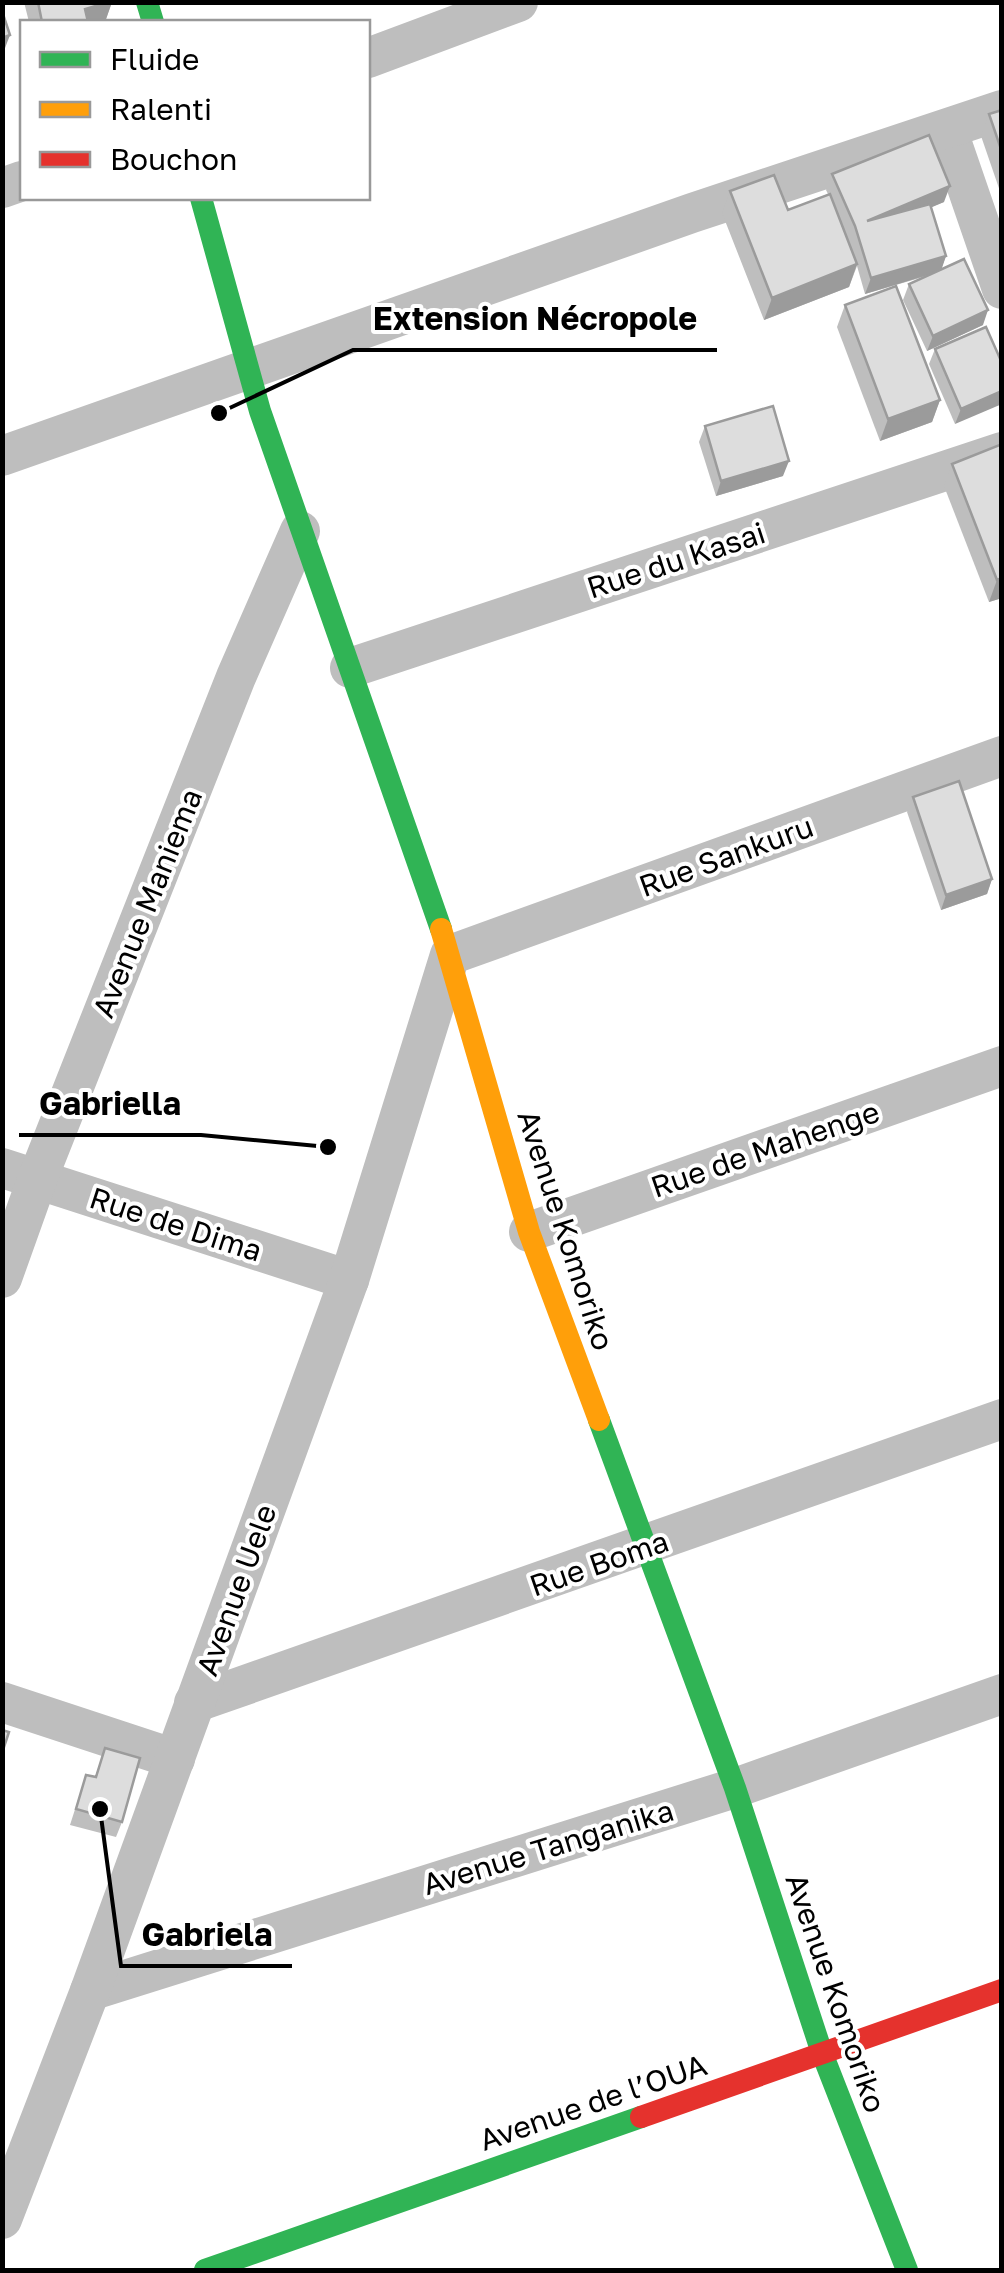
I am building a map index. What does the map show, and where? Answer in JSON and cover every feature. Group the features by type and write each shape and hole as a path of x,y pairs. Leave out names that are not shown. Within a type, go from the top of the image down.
{"street":[{"path":"370,57 518,2"},
{"path":"2,456 692,213 1002,110"},
{"path":"947,129 1002,289"},
{"name":"Avenue Komoriko","path":"202,200 248,372 300,531 450,956 529,1232 735,1788 822,2052 907,2270"},
{"name":"Rue du Kasai","path":"350,668 1002,452"},
{"name":"Avenue Maniema","path":"2,1278 20,1174 300,531"},
{"name":"Rue Sankuru","path":"450,956 1002,756"},
{"name":"Avenue Uele","path":"2,2219 90,1991 349,1280 450,956"},
{"name":"Rue de Mahenge","path":"529,1232 1002,1066"},
{"name":"Rue de Dima","path":"20,1174 349,1280"},
{"name":"Rue Boma","path":"194,1703 1002,1420"},
{"name":"Avenue Tanganika","path":"90,1991 735,1788 1002,1694"},
{"path":"2,1702 175,1759"},
{"name":"Avenue de l’OUA","path":"205,2270 1002,1990"}],"building":[{"path":"38,2 109,2 85,9 88,20 42,20"},
{"path":"2,11 10,35 2,38"},
{"path":"1002,110 1002,152 989,114"},
{"path":"929,135 950,186 867,221 930,204 946,256 871,278 855,226 832,174"},
{"path":"774,175 788,210 830,194 857,264 772,298 730,191"},
{"path":"964,259 988,310 933,336 909,284"},
{"path":"896,286 940,400 888,419 845,305"},
{"path":"986,327 1002,363 1002,391 961,409 935,349"},
{"path":"773,406 789,461 721,481 705,426"},
{"path":"1002,444 1002,578 997,580 952,464"},
{"path":"959,781 992,879 946,895 913,797"},
{"path":"2,1730 9,1732 2,1753"},
{"path":"105,1748 140,1758 122,1822 76,1809 86,1775 96,1777"}],"traffic: fast":[{"path":"147,2 152,20"},
{"path":"202,200 260,411 441,929"},
{"path":"599,1420 735,1788 822,2053 907,2270"},
{"path":"205,2270 641,2117"}],"traffic: slow":[{"path":"441,929 529,1232 599,1420"}],"traffic: jam":[{"path":"641,2117 1002,1990"}],"place":[{"name":"Extension Nécropole","path":"219,413"},
{"name":"Gabriella","path":"328,1147"},
{"name":"Gabriela","path":"100,1809"}]}
